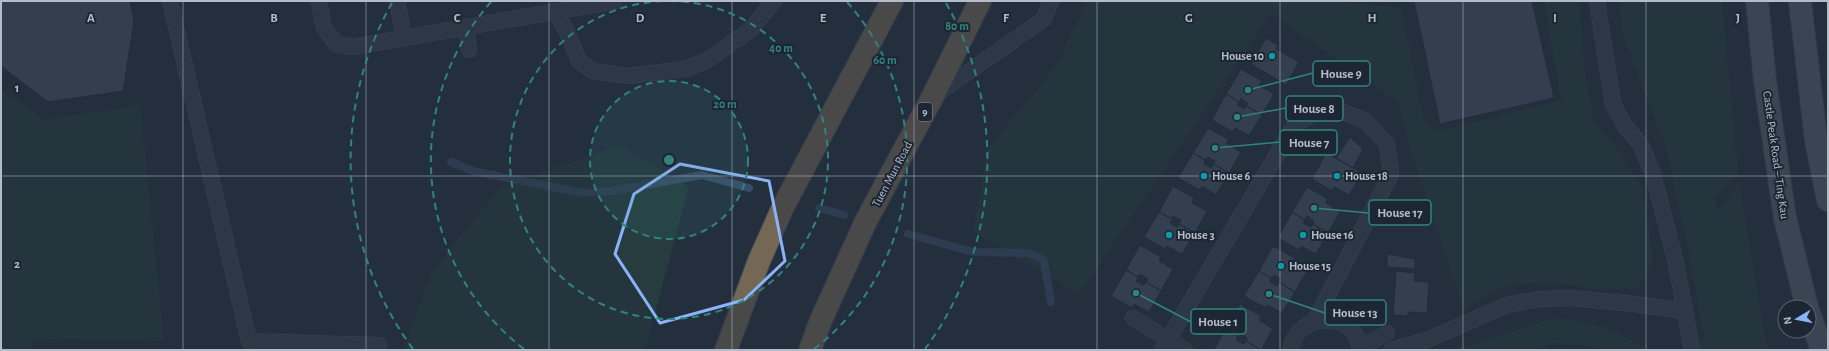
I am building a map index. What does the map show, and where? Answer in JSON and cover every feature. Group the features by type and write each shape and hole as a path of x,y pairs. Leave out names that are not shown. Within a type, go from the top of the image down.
{"highway":[{"path":"726,350 756,267 783,207 892,1"},
{"name":"Tuen Mun Road","path":"810,350 821,320 866,222 933,96 980,1"}],"main road":[{"name":"Castle Peak Road – Ting Kau","path":"1757,1 1765,81 1785,218 1805,299"},
{"path":"1800,1 1816,140 1828,200"},
{"path":"1817,336 1822,350"}],"lane":[{"path":"170,1 249,341 379,345"},
{"path":"319,1 324,28 336,44 353,47 615,1"},
{"path":"397,1 404,37"},
{"path":"555,12 567,32 579,61 593,71 628,76 685,69 706,61 750,30 774,1"},
{"path":"933,96 1044,19 1051,1"},
{"path":"1597,1 1613,104 1625,126 1641,145 1648,160 1664,207 1692,350"},
{"path":"466,27 469,50"},
{"path":"1165,344 1295,124 1313,114 1335,109 1364,120 1388,144 1391,174 1314,322"},
{"path":"1391,350 1428,340 1506,305 1539,298 1571,298 1685,311"},
{"path":"1133,318 1165,344 1185,350"},
{"path":"1291,350 1296,336 1304,327 1314,322 1326,320 1337,321 1347,327 1355,336 1360,348 1387,333"}],"highlighted area":[{"path":"680,164 769,181 785,261 744,300 660,323 615,254 634,194"}],"green space":[{"path":"1086,1 1332,1 1401,8 1424,121 1437,132 1561,100 1545,5 1546,1 1579,1 1585,72 1594,123 1616,147 1639,183 1647,216 1653,263 1637,288 1599,290 1552,282 1502,286 1464,310 1412,154 1399,103 1271,13 1079,294 973,232 987,149 1057,65"},
{"path":"1620,1 1722,1 1738,173 1715,198 1717,213 1739,183 1767,350 1697,350 1704,336 1686,240 1666,148 1621,31"},
{"path":"1,89 44,120 140,105 164,341 32,339 30,350 1,350"},
{"path":"621,145 689,187 645,350 403,350 432,271 501,187"},
{"path":"1554,318 1579,321 1603,327 1614,331 1646,350 1604,350 1598,347 1554,343 1531,350 1454,350"}],"building":[{"path":"1,1 130,1 134,22 123,91 48,102 1,66"},
{"path":"1414,1 1532,1 1554,98 1440,124"},
{"name":"House 10","path":"1266,38 1278,45 1276,49 1299,62 1286,85 1251,64"},
{"path":"1241,69 1262,81 1259,85 1274,94 1262,115 1246,106 1248,103 1241,98 1239,102 1226,94"},
{"path":"1226,94 1239,102 1237,105 1244,109 1246,106 1262,115 1249,136 1235,128 1233,132 1212,120"},
{"path":"1208,128 1229,140 1226,143 1241,152 1229,173 1213,164 1215,161 1208,157 1205,160 1193,153"},
{"path":"1350,137 1363,149 1353,168 1336,158"},
{"name":"House 6","path":"1193,153 1205,160 1204,164 1211,168 1213,164 1229,173 1216,195 1202,186 1200,190 1178,178"},
{"name":"House 18","path":"1326,153 1362,173 1349,195 1334,187 1332,191 1312,179"},
{"path":"1173,186 1194,198 1192,203 1207,211 1195,233 1179,224 1181,220 1173,216 1172,219 1159,212"},
{"path":"1307,187 1328,199 1326,203 1340,212 1328,233 1313,224 1314,221 1307,216 1305,220 1292,212"},
{"name":"House 3","path":"1159,212 1172,219 1170,223 1177,227 1179,224 1195,233 1182,254 1167,246 1165,249 1144,237"},
{"name":"House 16","path":"1292,212 1305,220 1303,223 1311,227 1313,224 1328,233 1316,254 1301,246 1299,250 1278,238"},
{"path":"1140,245 1161,257 1159,261 1173,269 1161,291 1146,282 1148,279 1140,274 1138,277 1126,270"},
{"name":"House 15","path":"1273,246 1295,258 1292,262 1307,271 1295,292 1279,282 1281,279 1274,275 1271,278 1259,271"},
{"path":"1387,254 1415,259 1415,269 1387,267"},
{"path":"1126,270 1138,277 1136,281 1144,285 1146,282 1161,291 1149,312 1134,304 1132,308 1111,296"},
{"path":"1259,271 1271,278 1270,282 1277,286 1279,282 1295,292 1282,313 1268,305 1266,308 1244,296"},
{"path":"1396,271 1415,273 1414,281 1429,282 1427,313 1408,312 1408,316 1393,315"},
{"path":"1240,304 1261,316 1259,320 1273,329 1261,350 1246,341 1247,338 1240,333 1238,337 1225,329"},
{"path":"1225,329 1238,337 1236,340 1244,344 1246,341 1261,350 1214,350"}],"waterway":[{"path":"451,162 473,171 582,193 611,191 702,175 749,188"},
{"path":"819,208 844,215"},
{"path":"908,234 973,252 1027,253 1039,257 1044,262 1051,302"}],"place":[{"name":"House 10","path":"1272,56"},
{"name":"House 9","path":"1248,90"},
{"name":"House 8","path":"1237,117"},
{"name":"House 7","path":"1215,148"},
{"name":"House 6","path":"1204,176"},
{"name":"House 18","path":"1337,176"},
{"name":"House 17","path":"1314,208"},
{"name":"House 3","path":"1169,235"},
{"name":"House 16","path":"1303,235"},
{"name":"House 15","path":"1281,266"},
{"name":"House 1","path":"1136,293"},
{"name":"House 13","path":"1269,294"}]}
